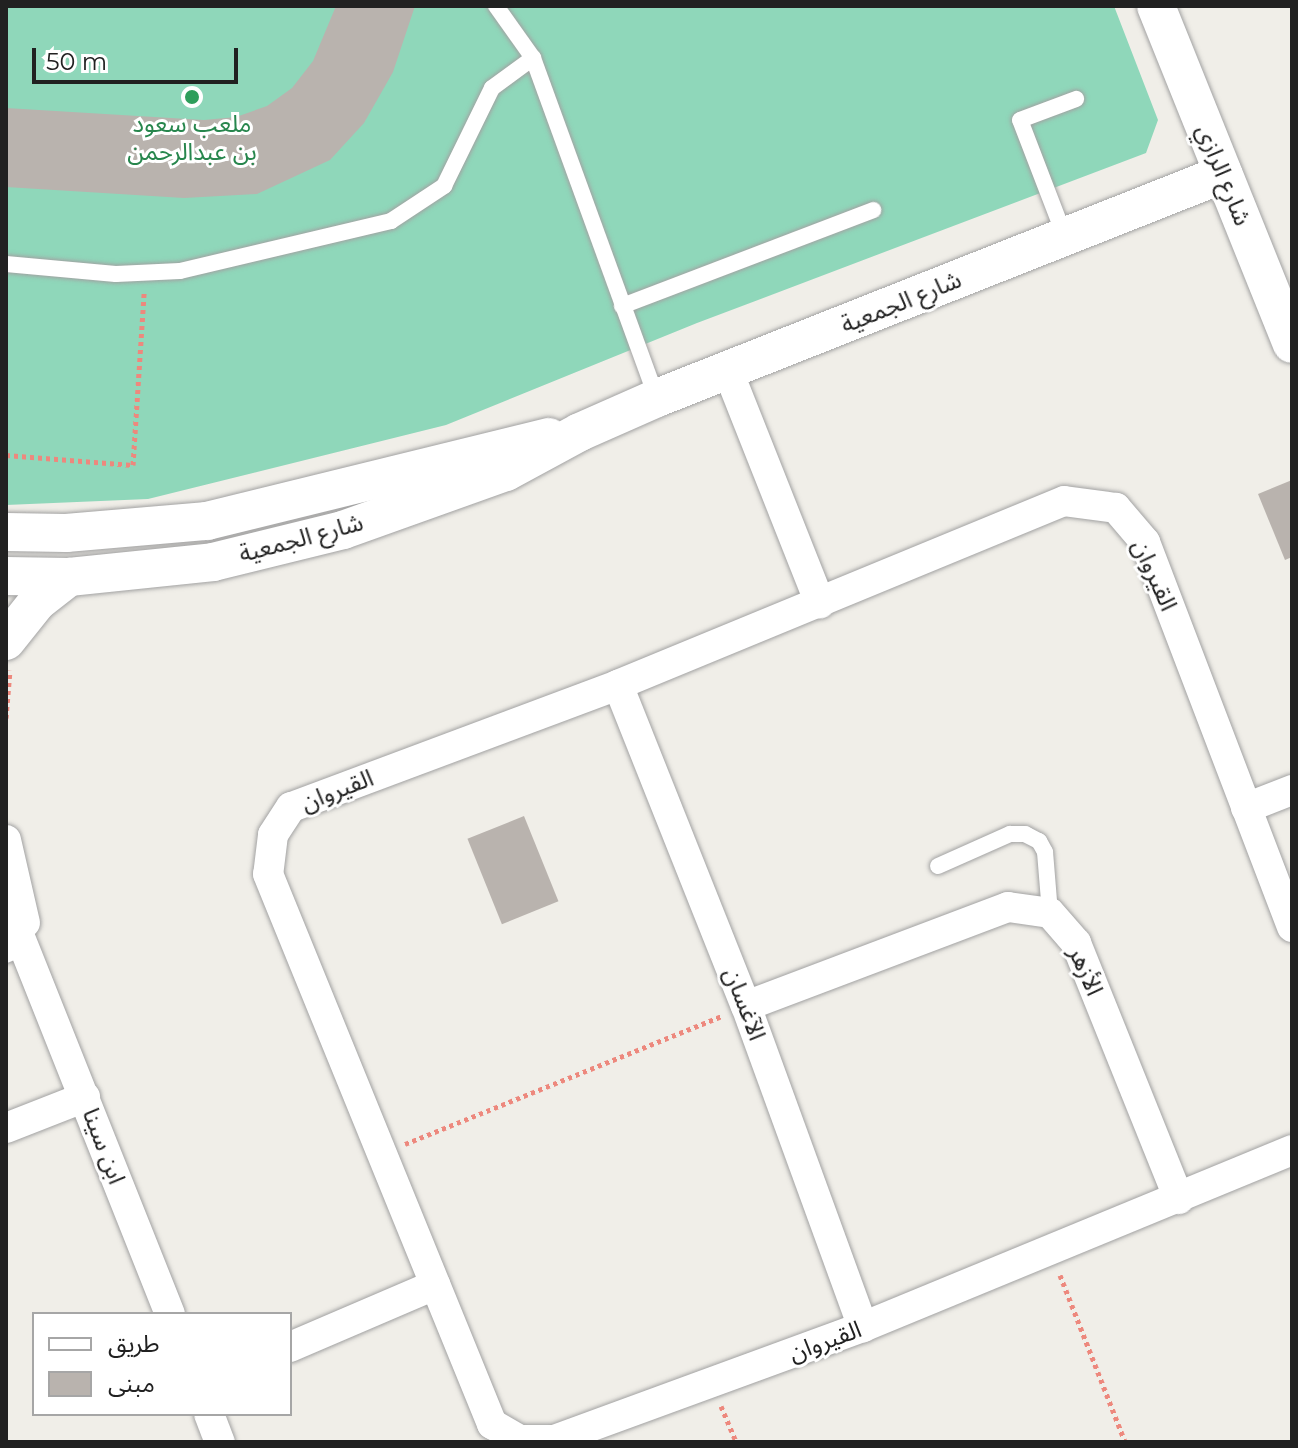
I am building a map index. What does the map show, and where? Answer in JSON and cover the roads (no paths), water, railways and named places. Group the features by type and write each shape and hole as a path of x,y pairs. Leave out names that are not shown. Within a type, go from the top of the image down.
{"street":[{"name":"شارع الرازي","path":"1156,6 1292,344"},
{"name":"شارع الجمعية","path":"6,576 69,577 213,562 343,530 506,472 580,432 657,398 1223,174"},
{"path":"728,371 820,603"},
{"name":"شارع الجمعية","path":"6,532 66,533 207,521 337,492 494,447 580,432"},
{"name":"القيروان","path":"1292,927 1145,542 1116,508 1064,501 618,685 291,807 273,835 268,874 492,1424 520,1440 554,1440 863,1327 1292,1150"},
{"path":"6,641 37,602 69,577"},
{"name":"الآغسان","path":"618,685 746,1006 863,1327"},
{"path":"1246,808 1292,790"},
{"name":"ابن سينا","path":"6,840 38,979 169,1312"},
{"name":"ابن سينا","path":"6,902 15,951 38,979"},
{"path":"746,1006 1008,907 1050,913"},
{"name":"الأزهر","path":"1050,913 1076,943 1179,1199"},
{"path":"6,1128 85,1097"},
{"path":"292,1346 435,1285"},
{"path":"210,1416 220,1442"}],"lane":[{"path":"496,6 533,58 657,398"},
{"path":"6,264 145,275 180,271 391,221 420,205 444,186 492,88 533,58"},
{"path":"1065,237 1020,120 1076,99"},
{"path":"622,306 873,210"},
{"path":"938,866 1010,834 1025,834 1039,841 1045,852 1050,913"}],"place":[{"name":"ملعب سعود بن عبدالرحمن","path":"192,97"}]}
